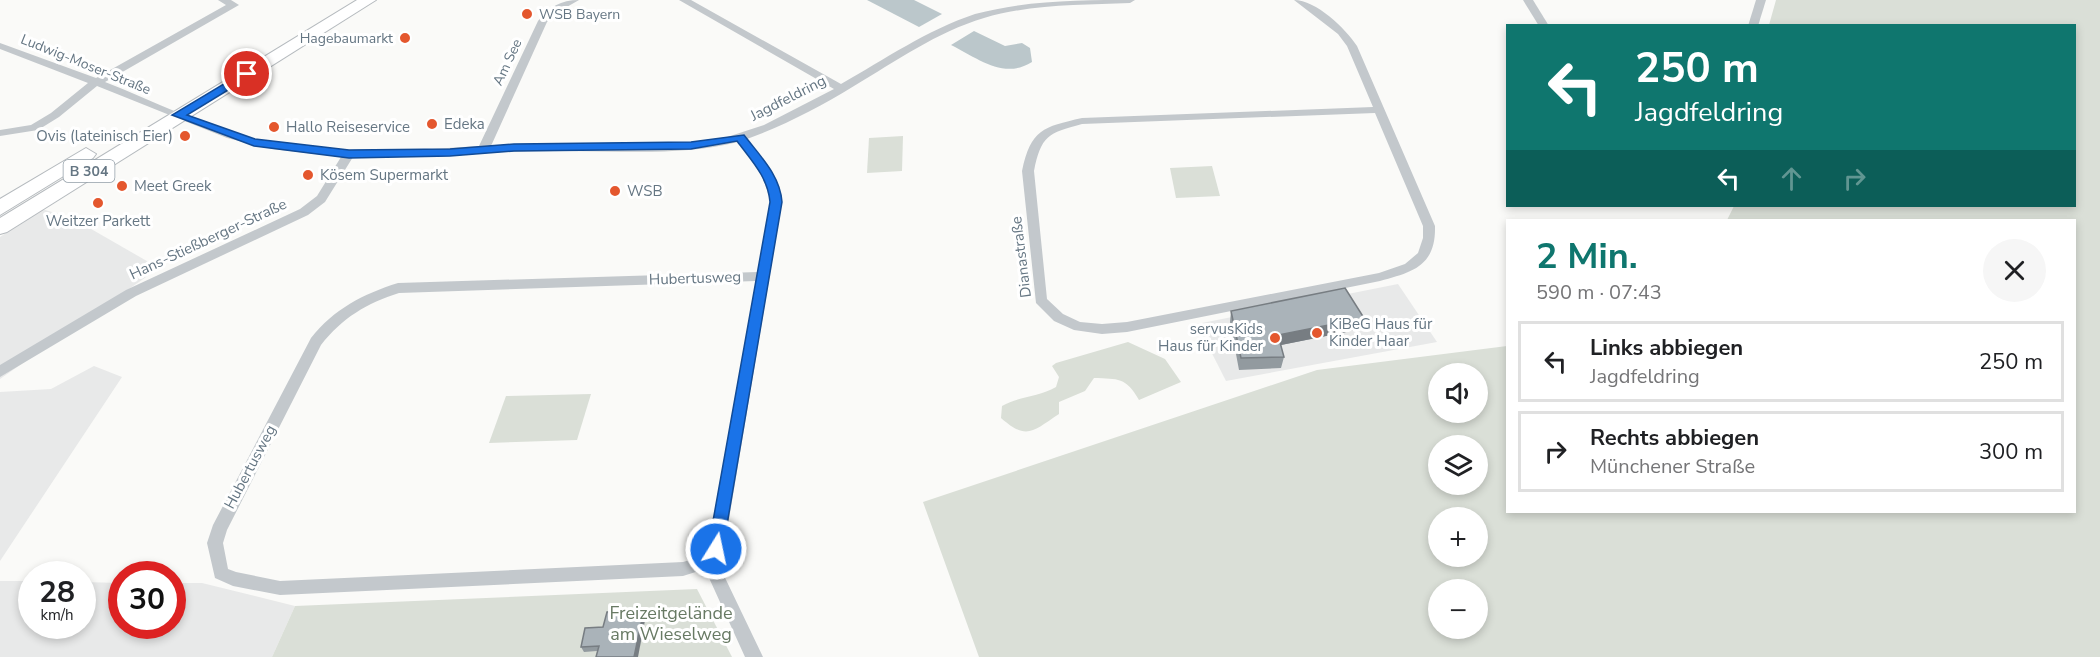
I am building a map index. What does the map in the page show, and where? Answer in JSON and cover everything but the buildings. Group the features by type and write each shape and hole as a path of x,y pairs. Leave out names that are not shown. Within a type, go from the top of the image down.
{"main road":[{"name":"B 304","path":"0,227 169,112 342,0"},
{"name":"B 304","path":"0,208 368,0"}],"street":[{"path":"0,133 34,128 95,83 232,9 234,4 223,0"},
{"path":"684,0 840,88"},
{"name":"Jagdfeldring","path":"169,112 254,142 349,154 691,146 740,137 785,119 945,30 980,16 1031,5 1130,0"},
{"name":"Dianastraße","path":"1299,0 1342,32 1352,45 1429,226 1430,241 1426,253 1418,264 1380,277 1121,328 1100,330 1063,322 1050,314 1041,300 1029,171 1032,152 1040,138 1058,127 1104,118 1379,110"},
{"path":"1528,0 1543,24"},
{"path":"1754,24 1761,0"},
{"name":"Am See","path":"483,150 543,21 569,2"},
{"name":"Ludwig-Moser-Straße","path":"0,46 169,112"},
{"path":"740,137 768,174 775,188 776,202 761,276 716,549 709,561 754,657"},
{"name":"Hans-Stießberger-Straße","path":"0,372 131,293 304,212 321,199 349,154"},
{"name":"Hubertusweg","path":"709,561 683,569 280,588 233,579 221,573 215,543 227,510 316,342 326,326 347,308 398,288 761,276"}],"shaded area":[{"path":"867,0 914,0 942,14 919,27"},
{"path":"974,31 1005,46 1022,43 1030,48 1032,62 1022,67 1001,68 981,61 951,45"},
{"path":"42,209 72,218 159,268 0,379 0,237"},
{"name":"KiBeG Haus für Kinder Haar","path":"1398,284 1437,342 1226,381 1197,324"},
{"path":"94,366 122,377 0,561 0,392 51,389"},
{"path":"0,581 18,581 18,639 96,639 96,582 108,583 108,639 186,639 186,583 202,583 295,606 272,657 0,657"}],"green space":[{"path":"1776,0 2100,0 2100,657 979,657 923,502 1317,370 1506,346 1506,513 2076,513 2076,219 1728,219 1734,207 2076,207 2076,24 1769,24"},
{"path":"903,136 902,171 867,173 869,138"},
{"path":"1212,166 1220,196 1176,198 1170,168"},
{"path":"1128,342 1165,359 1181,382 1139,400 1130,387 1121,381 1094,378 1085,391 1059,402 1059,414 1036,429 1024,431 1017,429 1001,418 1002,406 1056,387 1059,377 1052,366 1056,363"},
{"path":"591,394 577,440 489,443 506,396"},
{"name":"Freizeitgelände am Wieselweg","path":"697,589 732,657 272,657 295,606"}],"place":[{"name":"WSB Bayern","path":"527,14"},
{"name":"Hagebaumarkt","path":"405,38"},
{"name":"Edeka","path":"432,124"},
{"name":"Hallo Reiseservice","path":"274,127"},
{"name":"Ovis (lateinisch Eier)","path":"185,136"},
{"name":"Kösem Supermarkt","path":"308,175"},
{"name":"Meet Greek","path":"122,186"},
{"name":"WSB","path":"615,191"},
{"name":"Weitzer Parkett","path":"98,203"},
{"name":"KiBeG Haus für Kinder Haar","path":"1317,333"},
{"name":"servusKids Haus für Kinder","path":"1275,338"}],"route":[{"path":"247,74 178,115 254,142 276,147 349,154 450,153 514,148 691,146 718,143 740,137 768,174 775,188 776,202 757,301 716,549"}]}
